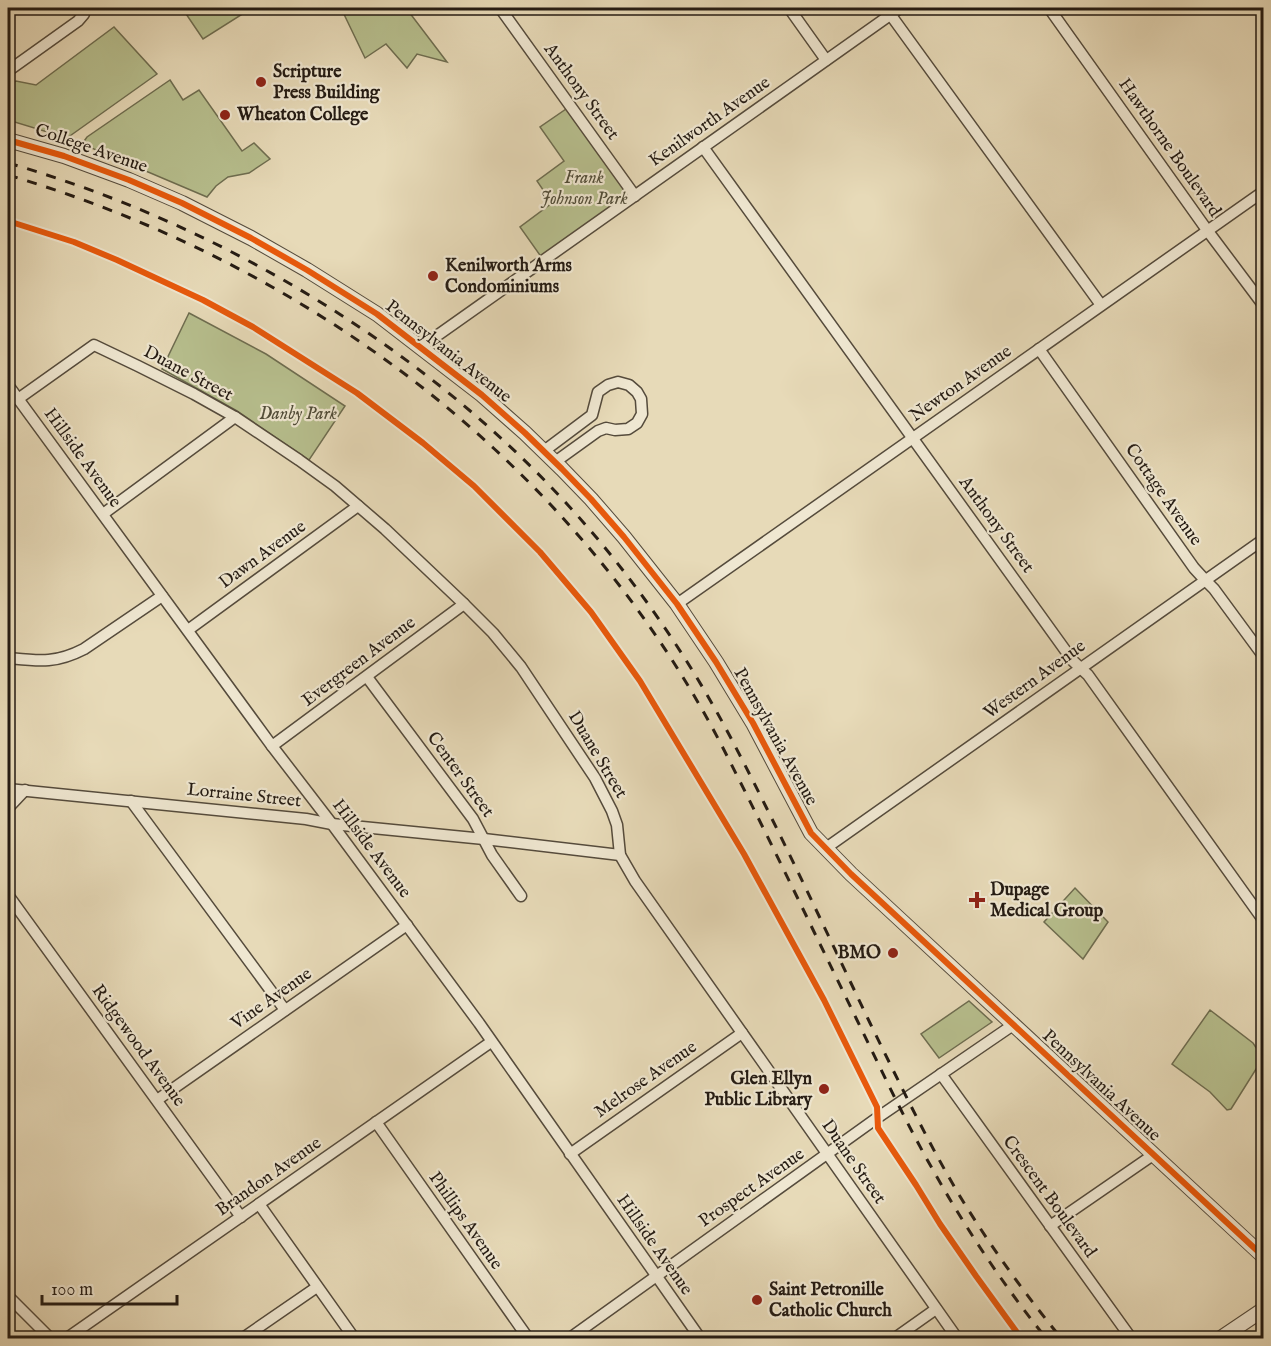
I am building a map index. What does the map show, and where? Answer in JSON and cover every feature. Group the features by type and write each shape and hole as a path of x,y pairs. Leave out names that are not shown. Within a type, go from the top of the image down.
{"street":[{"path":"8,71 82,18 84,8"},
{"name":"Anthony Street","path":"500,8 635,196"},
{"path":"789,8 826,60"},
{"name":"Hawthorne Boulevard","path":"1049,8 1263,306"},
{"name":"Kenilworth Avenue","path":"421,347 895,11"},
{"path":"895,11 1101,305"},
{"name":"College Avenue","path":"8,140 64,156 163,194"},
{"name":"Anthony Street","path":"703,147 1073,660 1088,675 1263,921"},
{"name":"Newton Avenue","path":"677,604 1263,191"},
{"name":"Pennsylvania Avenue","path":"163,194 299,265 377,314 482,394 544,451 591,499 677,604 753,723 811,833 851,874 1263,1257"},
{"name":"Duane Street","path":"18,399 94,345 167,380 235,417 299,460 358,506 464,604 493,633 521,667 595,778 617,825 620,855 635,881 957,1338"},
{"name":"Cottage Avenue","path":"1039,349 1188,559 1215,589 1263,657"},
{"path":"544,451 592,415 598,392 608,385 618,382 629,385 637,392 641,399 642,414 637,423 628,429 598,430 555,462"},
{"name":"Hillside Avenue","path":"8,385 272,746 479,1023 490,1042 700,1338"},
{"path":"103,514 235,417"},
{"name":"Dawn Avenue","path":"188,630 358,506"},
{"name":"Western Avenue","path":"826,848 1263,539"},
{"path":"8,658 49,661 74,655 162,596"},
{"name":"Evergreen Avenue","path":"272,746 464,604"},
{"name":"Center Street","path":"367,677 473,819 492,855 521,896"},
{"name":"Lorraine Street","path":"8,789 306,819 332,824 620,855"},
{"path":"8,807 25,790"},
{"path":"131,801 285,1010"},
{"name":"Ridgewood Avenue","path":"8,895 241,1217"},
{"name":"Vine Avenue","path":"157,1100 407,925"},
{"name":"Prospect Avenue","path":"570,1338 1013,1024"},
{"name":"Melrose Avenue","path":"570,1154 742,1033"},
{"name":"Brandon Avenue","path":"67,1338 490,1042"},
{"name":"Crescent Boulevard","path":"941,1074 1131,1338"},
{"name":"Phillips Avenue","path":"376,1122 528,1338"},
{"path":"1050,1226 1153,1155"},
{"path":"259,1204 354,1338"},
{"path":"243,1338 317,1287"},
{"path":"8,1296 50,1338"},
{"path":"895,1338 936,1309"},
{"path":"1221,1338 1263,1309"}],"green space":[{"path":"182,8 252,8 203,39"},
{"path":"341,8 406,8 447,62 417,54 407,68 386,44 365,58"},
{"path":"114,27 157,74 67,138 8,120 8,87 16,81 36,85"},
{"path":"170,80 183,100 199,90 242,151 254,143 270,159 249,173 228,177 207,197 82,144 87,137"},
{"name":"Frank Johnson Park","path":"569,107 631,195 542,258 520,227 552,203 537,181 564,161 540,127"},
{"name":"Danby Park","path":"189,313 266,354 345,406 309,460 237,411 162,369"},
{"path":"1075,888 1108,922 1083,959 1044,922"},
{"path":"969,1001 992,1022 939,1058 921,1034"},
{"path":"1210,1010 1253,1043 1263,1058 1231,1109 1227,1110 1210,1092 1172,1064"}],"railway":[{"path":"8,163 91,190 173,224 252,263 329,308 403,358 472,413 537,473 596,537 653,610 703,688 733,742 937,1155 961,1198 996,1252 1061,1338"},
{"path":"8,175 120,214 227,263 329,321 424,389 513,466 592,552 663,646 723,748 893,1095 923,1151 986,1257 1046,1338"}],"cycle path":[{"path":"8,140 64,156 129,180 182,203 251,238 377,314 482,395 525,433 591,499 677,604 753,723 811,833 851,874 1264,1257"},
{"path":"8,221 74,242 117,260 203,300 253,327 357,393 423,443 474,486 540,552 591,612 640,681 744,854 824,1000 877,1107 878,1128 940,1224 1021,1338"}],"place":[{"name":"Scripture Press Building","path":"261,82"},
{"name":"Wheaton College","path":"225,115"},
{"name":"Kenilworth Arms Condominiums","path":"433,276"},
{"name":"Dupage Medical Group","path":"977,900"},
{"name":"BMO","path":"893,953"},
{"name":"Glen Ellyn Public Library","path":"824,1089"},
{"name":"Saint Petronille Catholic Church","path":"757,1300"}]}
